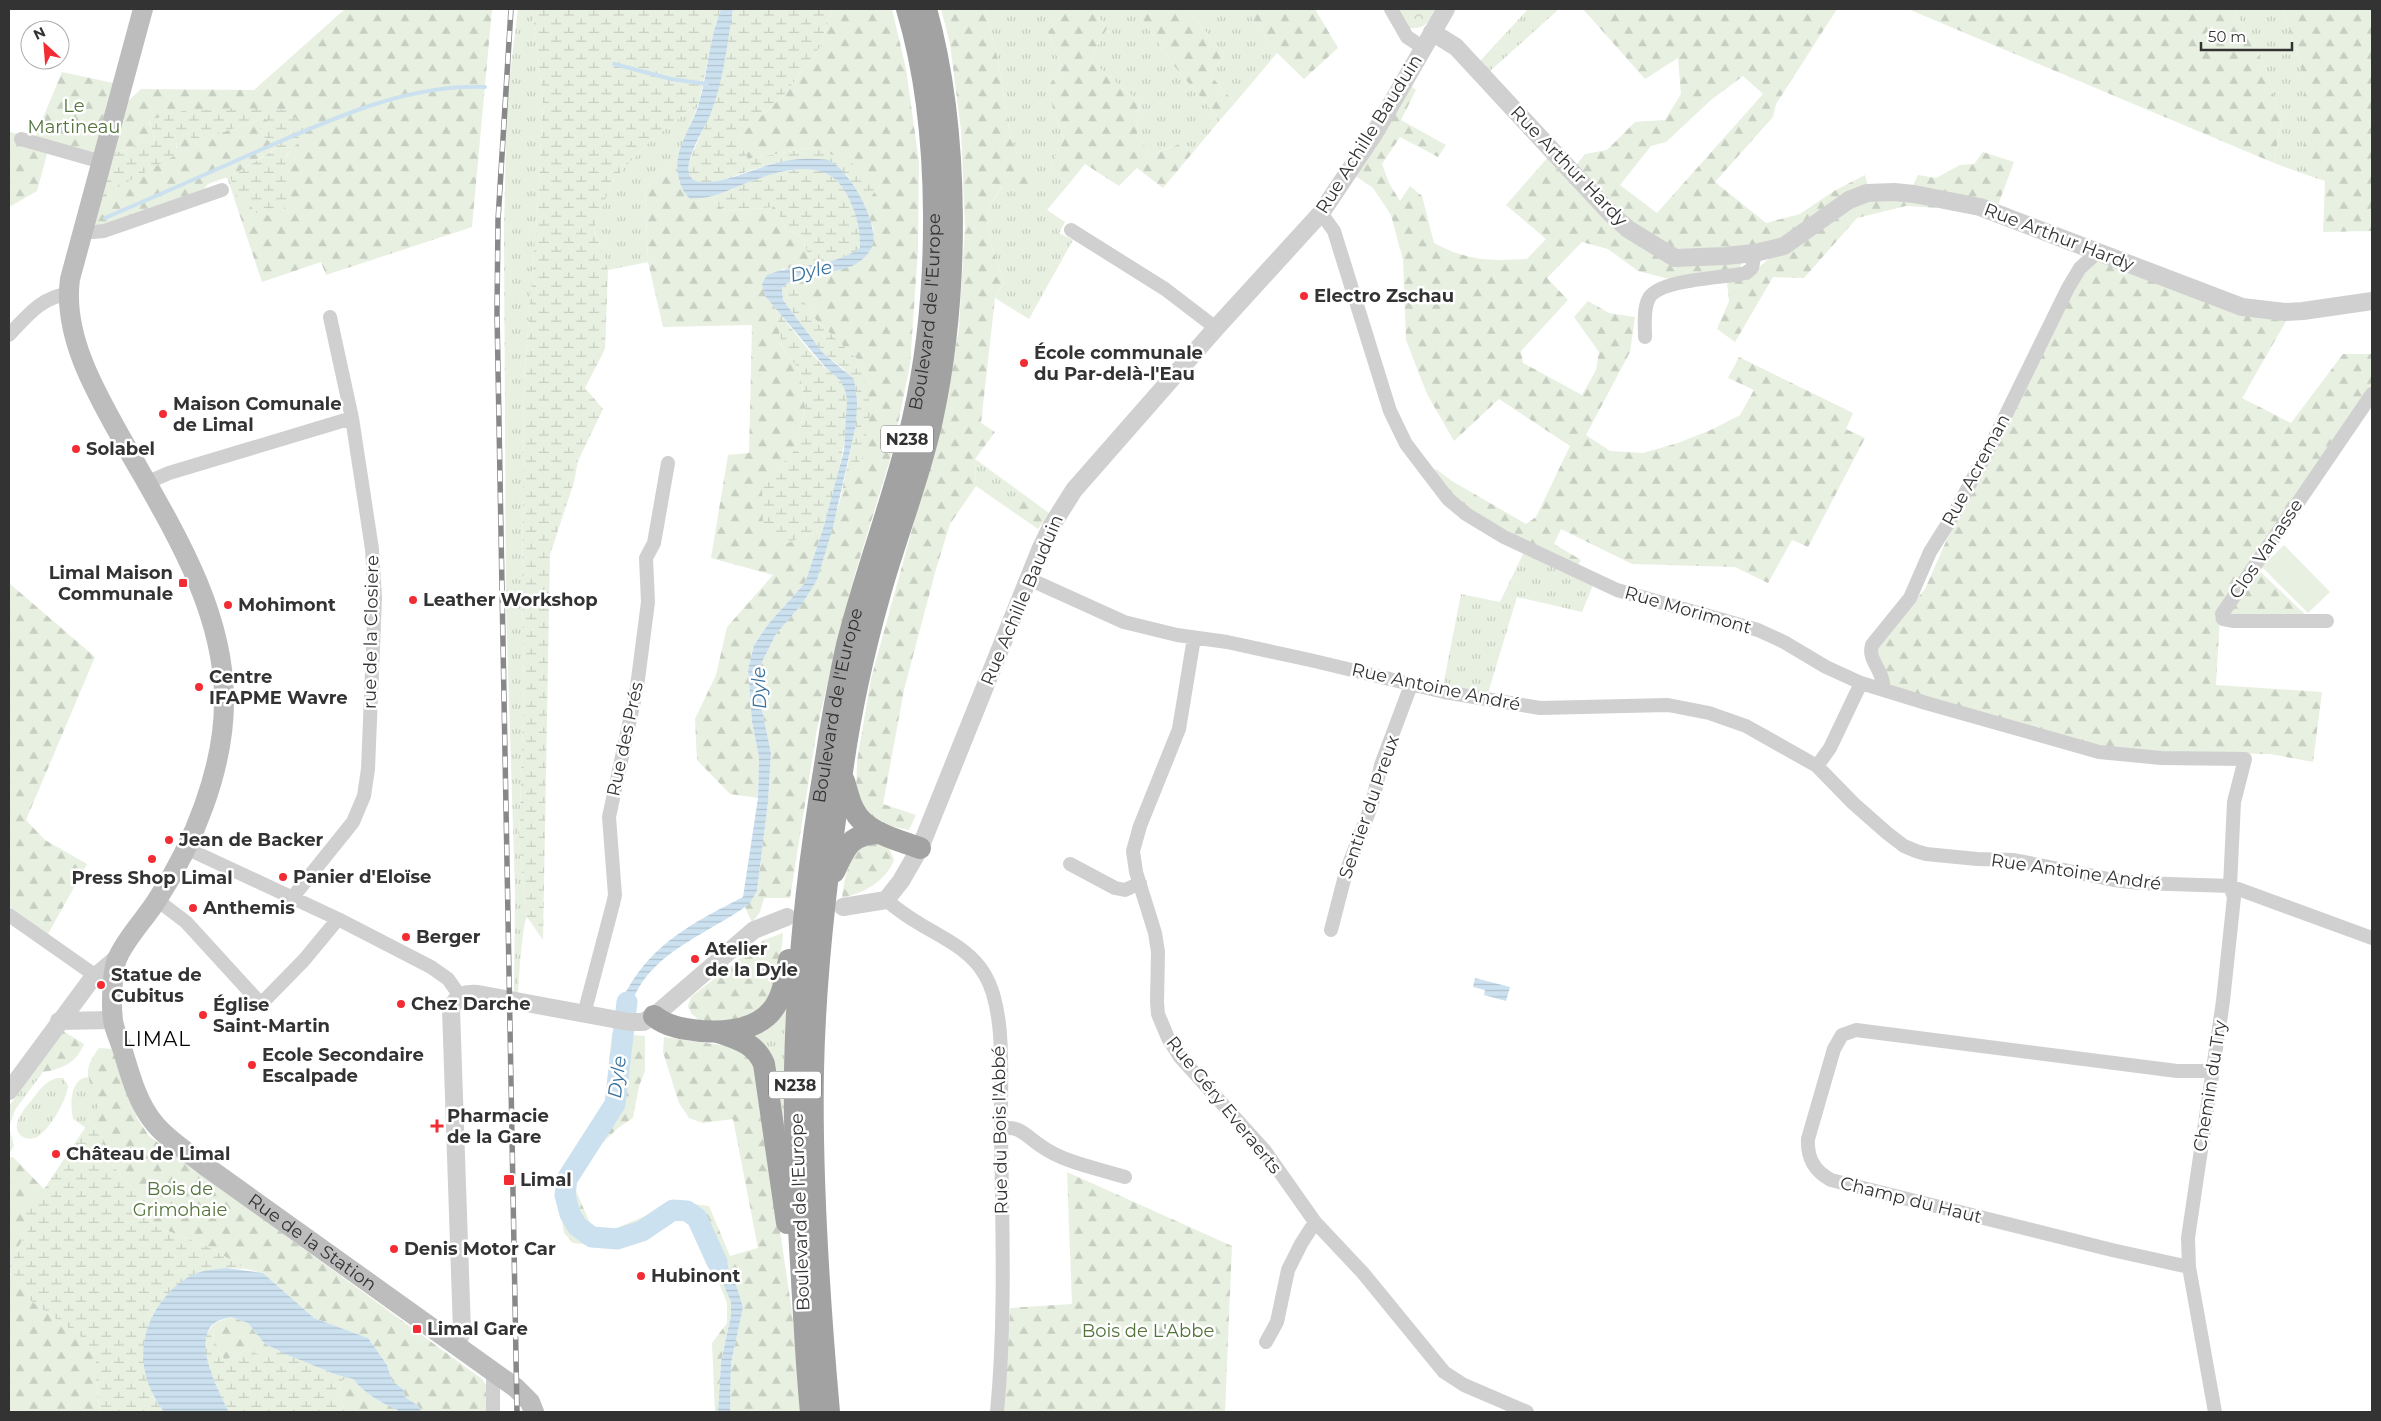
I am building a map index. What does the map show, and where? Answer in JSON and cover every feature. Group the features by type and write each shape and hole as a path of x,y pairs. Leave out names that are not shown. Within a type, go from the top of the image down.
{"highway":[{"name":"Boulevard de l'Europe","path":"811,1412 796,1165 795,1071 803,933 824,767 847,648 900,469 913,417 925,351 933,232 932,172 925,92 907,9"},
{"name":"Boulevard de l'Europe","path":"829,1412 814,1161 813,1070 817,991 827,889 842,772 865,652 879,595 920,466 932,419 943,353 952,234 950,170 942,87 926,9"},
{"path":"842,772 854,811 862,821 880,833 920,848"},
{"path":"827,889 842,855 850,843 863,834 880,833"},
{"path":"654,1016 665,1025 718,1032 738,1030 755,1024 778,1003 784,988 790,955 803,933"},
{"path":"718,1032 750,1045 759,1053 764,1064 787,1223 800,1238"}],"main road":[{"path":"113,1020 117,958 157,900 188,849 202,814 222,732 224,704 221,654 216,628 184,554 103,404 73,336 68,294 83,229 143,9"},
{"name":"Rue de la Station","path":"113,1020 135,1089 144,1109 155,1125 204,1165 523,1393 530,1402 534,1412"}],"street":[{"path":"1391,9 1407,36 1424,48"},
{"name":"Rue Achille Bauduin","path":"886,900 901,881 920,848 1052,525 1074,490 1216,328 1321,213 1374,134 1446,9"},
{"name":"Rue Arthur Hardy","path":"1432,32 1456,47 1610,213 1628,229 1675,258 1755,253 1784,246 1849,200 1867,193 1894,192 1980,207 2242,307 2285,312 2372,301"},
{"path":"21,139 102,162"},
{"path":"83,229 93,232 104,231 222,190"},
{"name":"Rue Morimont","path":"1321,213 1334,231 1390,411 1400,434 1415,458 1456,506 1504,537 1617,590 1758,630 1860,683 2099,752 2161,758 2245,759"},
{"path":"1071,230 1165,289 1216,328"},
{"name":"Rue Acreman","path":"1883,689 1883,678 1872,658 1872,645 1910,598 1930,552 1955,512 1995,437 2068,288 2080,268 2099,251"},
{"path":"1645,337 1647,304 1656,291 1674,284 1746,273 1753,265 1755,253"},
{"path":"9,335 38,304 54,295 68,294"},
{"name":"rue de la Closiere","path":"292,898 353,822 364,796 368,769 374,578 372,549 352,418 330,317"},
{"name":"Clos Vanasse","path":"2327,621 2234,620 2223,619 2222,614 2372,394"},
{"path":"146,483 169,474 352,418"},
{"name":"Rue des Prés","path":"584,1014 615,895 609,817 637,687 648,602 646,558 654,543 668,463"},
{"path":"1029,580 1124,622 1194,638"},
{"name":"Rue Antoine André","path":"1194,638 1310,660 1411,685 1540,708 1640,704 1688,707 1746,726 1817,766 1853,803 1887,833 1904,846 1926,854 1977,859 2014,860 2114,880 2140,883 2230,886 2372,938"},
{"name":"Rue Géry Everaerts","path":"1194,638 1180,729 1136,837 1134,864 1156,933 1158,952 1156,1002 1158,1014 1168,1038 1180,1057 1265,1151 1315,1222 1354,1263 1431,1357 1449,1376 1464,1385 1527,1412"},
{"path":"1817,766 1830,748 1860,683"},
{"name":"Sentier du Preux","path":"1332,930 1346,872 1372,804 1381,765 1411,685"},
{"name":"Chemin du Try","path":"2215,1412 2189,1267 2188,1238 2222,1001 2234,897 2230,886 2234,802 2245,759"},
{"path":"188,849 338,919 431,967 448,979 460,996"},
{"path":"1070,864 1115,888 1125,890 1140,883"},
{"path":"157,900 186,922 261,1004 292,973 338,919"},
{"path":"842,907 886,900"},
{"name":"Rue du Bois l'Abbé","path":"886,900 903,914 964,951 987,977 996,1008 1002,1082 1002,1247 997,1412"},
{"path":"9,915 96,976"},
{"path":"457,1346 462,1331 451,1009 454,1001 460,996 478,994 621,1021 643,1022 654,1016 754,930 787,917"},
{"path":"9,1091 55,1027 96,976 117,958"},
{"path":"55,1027 113,1020"},
{"name":"Champ du Haut","path":"2189,1267 2112,1250 1831,1180 1814,1167 1807,1150 1808,1139 1834,1049 1842,1035 1856,1030 2177,1071 2212,1071"},
{"path":"1001,1129 1009,1126 1019,1129 1055,1155 1125,1177"},
{"path":"1266,1342 1277,1322 1288,1270 1315,1222"},
{"path":"493,1412 493,1380 495,1373"}],"green space":[{"path":"345,9 492,9 472,227 326,275 321,262 262,282 227,177 208,184 202,192 102,227 94,223 96,198 140,174 177,148 176,140 180,134 186,133 200,146 212,136 264,118 270,122 260,130 264,137 278,147 230,177 256,213 288,194 284,161 292,147 288,110 149,121 155,139 113,154 123,106 141,89 254,90"},
{"path":"518,9 532,9 543,98 538,203 524,380 522,588 524,686 519,843 527,917 522,941 518,993 514,992 515,892 506,604 504,230 507,99"},
{"path":"532,9 721,9 716,22 699,102 648,143 613,180 594,228 608,270 605,349 585,388 603,409 578,461 574,482 550,555 543,940 527,917 519,843 524,686 522,588 524,380 538,203 543,98"},
{"path":"733,9 832,9 820,47 784,95 737,138 748,159 810,148 847,159 880,186 864,204 847,175 813,159 770,164 716,182 699,183 692,179 688,173 689,161 713,107"},
{"path":"832,9 892,9 906,69 919,162 918,250 910,365 892,453 855,574 817,729 790,898 764,898 760,912 752,923 745,907 750,903 757,891 768,802 771,753 761,705 762,662 776,634 801,604 817,580 840,500 862,457 859,361 815,319 790,281 807,276 874,230 864,204 880,186 810,148 748,159 737,138 784,95 820,47"},
{"path":"941,9 985,9 998,60 1010,136 1020,161 1038,175 1036,191 1002,187 987,210 991,245 1004,281 995,298 981,423 995,432 975,459 976,486 950,524 904,690 883,804 916,815 909,830 876,823 856,794 857,761 871,679 945,409 959,328 965,226 961,130 950,44"},
{"path":"985,9 1067,9 1048,32 1061,67 1047,89 1064,139 1051,166 1068,185 1047,210 1065,222 1059,233 1073,240 1029,319 995,298 1004,281 991,245 987,210 1020,161 1010,136 998,60"},
{"path":"1067,9 1092,9 1107,28 1090,60 1139,102 1137,135 1151,155 1179,144 1194,151 1163,188 1137,168 1119,186 1085,164 1068,185 1051,166 1064,139 1047,89 1061,67 1048,32"},
{"path":"1092,9 1135,9 1175,67 1220,120 1194,151 1178,144 1151,155 1137,135 1139,102 1090,60 1107,28"},
{"path":"1135,9 1188,9 1224,55 1211,76 1235,103 1220,120 1175,67"},
{"path":"1188,9 1246,9 1277,53 1235,103 1211,76 1224,55"},
{"path":"1246,9 1315,9 1338,48 1304,79 1277,53"},
{"path":"1399,9 1436,9 1426,24 1418,28 1408,28"},
{"path":"1528,9 1559,9 1490,71 1480,61"},
{"path":"1583,9 1837,9 1776,104 1773,117 1715,182 1766,223 1800,214 1834,191 1865,175 1869,190 1785,239 1757,248 1675,254 1632,227 1574,168 1585,154 1607,150 1635,122 1665,120 1681,94 1678,58 1645,79","holes":["1743,76 1763,94 1657,213 1620,185 1651,146 1666,142 1711,100"]},
{"path":"1908,9 2234,9 2266,69 2281,121 2274,163"},
{"path":"2234,9 2283,9 2304,76 2304,174 2274,163 2281,121 2266,69"},
{"path":"2283,9 2372,9 2372,231 2323,232 2325,181 2304,174 2304,76"},
{"name":"Le Martineau","path":"62,72 113,83 93,155 50,143 37,191 11,206 9,204 9,132 35,137"},
{"path":"1408,83 1416,90 1401,120 1446,145 1438,157 1400,137 1382,164 1389,183 1400,201 1410,186 1422,196 1434,243 1446,249 1479,259 1527,259 1546,239 1506,205 1550,155 1673,261 1742,258 1740,270 1669,279 1638,271 1608,249 1582,242 1547,278 1568,300 1521,351 1523,363 1582,395 1596,370 1599,352 1574,317 1588,301 1609,313 1635,317 1630,352 1586,435 1610,451 1643,453 1678,443 1713,429 1740,415 1754,390 1728,378 1739,357 1853,413 1846,429 1865,438 1808,547 1792,540 1768,583 1735,567 1632,564 1561,529 1554,544 1581,560 1576,568 1477,518 1430,472 1436,469 1452,481 1526,524 1536,517 1570,446 1499,399 1454,441 1427,394 1406,340 1403,260 1391,215 1373,188 1354,175"},
{"path":"699,102 678,157 645,190 648,262 608,270 594,228 613,180 648,143"},
{"path":"235,108 288,110 301,124 307,138 296,145 286,157 288,195 284,210 271,216 256,213 249,203 239,201 230,177 277,148 264,137 260,129 270,122 264,118 212,136 200,146 186,133 182,134 177,142 176,155 102,196 113,154 155,139 149,120 183,111"},
{"path":"1983,152 2014,162 1998,205 1911,190 1918,175 1936,178 1960,165 1974,164"},
{"path":"678,157 680,185 690,199 711,197 725,211 775,207 787,230 803,237 811,266 782,269 765,296 776,309 782,347 800,371 805,407 795,450 763,486 785,544 823,529 805,583 769,623 754,645 748,670 752,722 759,757 758,798 730,794 697,760 695,719 716,675 727,627 773,575 711,558 728,455 749,453 752,325 663,327 648,262 645,190"},
{"path":"797,169 814,169 828,174 845,190 855,213 860,237 860,248 850,255 811,266 803,237 787,230 775,207 725,211 711,197 767,175"},
{"path":"1867,195 1960,206 1958,212 1940,208 1906,206 1857,218 1804,278 1773,277 1735,342 1717,329 1729,301 1727,282 1747,278 1766,261"},
{"path":"2100,260 2289,316 2242,398 2291,423 2343,354 2371,354 2372,352 2372,388 2252,564 2309,618 2220,617 2216,685 2322,692 2313,762 2270,754 2122,751 2074,743 1890,687 1876,647 1925,589 1959,512 2087,266"},
{"path":"790,281 815,319 859,361 871,409 862,457 840,500 856,425 845,370 823,353 783,300 782,288"},
{"path":"776,309 825,368 840,380 846,392 847,410 842,453 823,529 785,544 763,530 762,486 795,450 805,407 800,371 782,347"},
{"path":"975,459 1019,491 1009,509 976,486"},
{"path":"1019,491 1049,513 1038,529 1009,509"},
{"path":"2284,545 2330,592 2308,613 2262,567"},
{"path":"1524,552 1593,585 1582,612 1517,597 1488,693 1443,686 1461,594 1500,602"},
{"path":"9,583 95,657 26,820 45,840 87,864 48,934 9,906"},
{"path":"869,841 889,848 894,860 885,875 873,885 866,890 842,898 852,859 862,846"},
{"path":"783,933 778,983 758,1018 702,1023 691,1013 688,1006 691,997 764,940"},
{"path":"789,998 789,1167 753,1040 753,1032"},
{"path":"63,1031 84,1044 81,1051 63,1067 43,1072 37,1068"},
{"path":"612,1033 645,1036 645,1071 639,1086 633,1118 618,1128 586,1159 574,1186 589,1221 598,1232 612,1230 678,1202 709,1206 730,1256 758,1248 733,1119 703,1123 689,1118 679,1103 663,1052 664,1037 733,1047 746,1055 756,1069 792,1312 801,1412 730,1412 731,1363 743,1306 714,1236 702,1236 731,1302 731,1315 721,1362 718,1412 715,1412 712,1343 727,1323 727,1303 703,1243 686,1219 674,1218 610,1247 573,1243 564,1233 557,1195 562,1177 604,1111"},
{"name":"Bois de Grimohaie","path":"99,1048 114,1049 137,1118 149,1136 482,1379 486,1385 489,1412 422,1412 417,1405 405,1397 403,1389 392,1381 387,1365 368,1338 314,1318 263,1273 246,1269 207,1246 155,1226 147,1217 148,1202 133,1188 111,1162 106,1153 102,1133 89,1122 101,1102 89,1081 88,1075 90,1063"},
{"path":"37,1067 43,1072 15,1110 9,1127 9,1106"},
{"path":"87,1077 101,1102 86,1128 73,1119 72,1094 77,1083"},
{"path":"63,1078 68,1086 56,1115 46,1130 40,1135 32,1139 23,1137 17,1129 21,1114 42,1087 49,1081"},
{"path":"89,1122 102,1133 106,1153 111,1162 133,1188 148,1202 147,1217 155,1226 207,1246 246,1269 227,1268 147,1377 154,1398 164,1412 100,1412 96,1380 96,1356 84,1339 30,1300 26,1285 20,1277 9,1274 9,1263 29,1229 24,1211 44,1189"},
{"path":"9,1127 14,1146 9,1154"},
{"path":"13,1157 44,1189 29,1229 9,1263 9,1158"},
{"name":"Bois de L'Abbe","path":"1067,1172 1232,1246 1225,1412 1004,1412 1010,1308 1072,1304"},
{"path":"9,1274 20,1277 26,1285 30,1300 84,1339 96,1356 96,1380 100,1412 9,1412"},
{"path":"231,1317 248,1323 264,1343 279,1351 263,1355 247,1350 225,1360 214,1343 214,1329 215,1323"},
{"path":"215,1323 214,1343 225,1360 247,1350 263,1355 279,1351 337,1375 353,1379 344,1379 337,1393 346,1412 229,1412 212,1375 205,1354 206,1336"},
{"path":"344,1379 353,1379 368,1393 398,1410 398,1412 346,1412 337,1393"}],"water":[{"path":"721,9 733,9 724,65 713,107 691,156 689,163 690,176 696,181 716,181 772,164 797,159 828,160 845,173 853,184 871,222 873,243 866,256 847,268 801,277 791,281 782,288 783,300 823,353 854,379 857,400 856,425 833,527 817,580 802,604 776,634 762,662 761,705 771,753 768,802 757,891 750,903 745,907 660,962 636,993 629,1013 620,1012 621,1003 633,980 644,965 682,931 743,897 758,798 759,757 752,722 748,670 754,645 769,623 805,583 823,529 844,450 847,400 845,390 840,380 826,368 765,296 762,284 767,275 838,259 860,248 857,220 846,193 834,179 819,171 802,169 765,176 705,198 690,199 683,190 679,180 678,157 699,103 714,32"},
{"path":"1475,978 1510,987 1506,1001 1484,995 1485,990 1473,987"},
{"path":"702,1236 714,1236 735,1282 743,1307 731,1363 730,1412 718,1412 721,1362 731,1315 731,1302"},
{"path":"227,1268 263,1273 314,1318 368,1338 387,1365 392,1381 403,1389 405,1397 417,1405 422,1412 398,1412 398,1410 379,1401 368,1393 353,1379 337,1375 283,1353 264,1343 248,1323 231,1317 216,1322 209,1330 206,1340 209,1366 229,1412 164,1412 148,1383 144,1369 143,1354 149,1324 166,1296 188,1277 208,1270"}],"waterway":[{"path":"614,64 671,79 707,84"},
{"path":"105,218 340,116 368,106 426,91 485,87"},
{"name":"Dyle","path":"627,1002 615,1104 567,1179 565,1195 570,1214 577,1226 592,1237 617,1239 642,1231 673,1210 687,1211 697,1218 717,1262"}],"railway":[{"path":"511,9 498,220 497,313 517,1412"}],"place":[{"name":"Electro Zschau","path":"1304,296"},
{"name":"École communale du Par-delà-l'Eau","path":"1024,363"},
{"name":"Maison Comunale de Limal","path":"163,414"},
{"name":"Solabel","path":"76,449"},
{"name":"Limal Maison Communale","path":"183,583"},
{"name":"Leather Workshop","path":"413,600"},
{"name":"Mohimont","path":"228,605"},
{"name":"Centre IFAPME Wavre","path":"199,687"},
{"name":"Jean de Backer","path":"169,840"},
{"name":"Press Shop Limal","path":"152,859"},
{"name":"Panier d'Eloïse","path":"283,877"},
{"name":"Anthemis","path":"193,908"},
{"name":"Berger","path":"406,937"},
{"name":"Atelier de la Dyle","path":"695,959"},
{"name":"Statue de Cubitus","path":"101,985"},
{"name":"Chez Darche","path":"401,1004"},
{"name":"Église Saint-Martin","path":"203,1015"},
{"name":"Ecole Secondaire Escalpade","path":"252,1065"},
{"name":"Pharmacie de la Gare","path":"437,1126"},
{"name":"Château de Limal","path":"56,1154"},
{"name":"Limal","path":"509,1180"},
{"name":"Denis Motor Car","path":"394,1249"},
{"name":"Hubinont","path":"641,1276"},
{"name":"Limal Gare","path":"417,1329"}],"district":[{"name":"LIMAL","path":"157,1039"}]}
